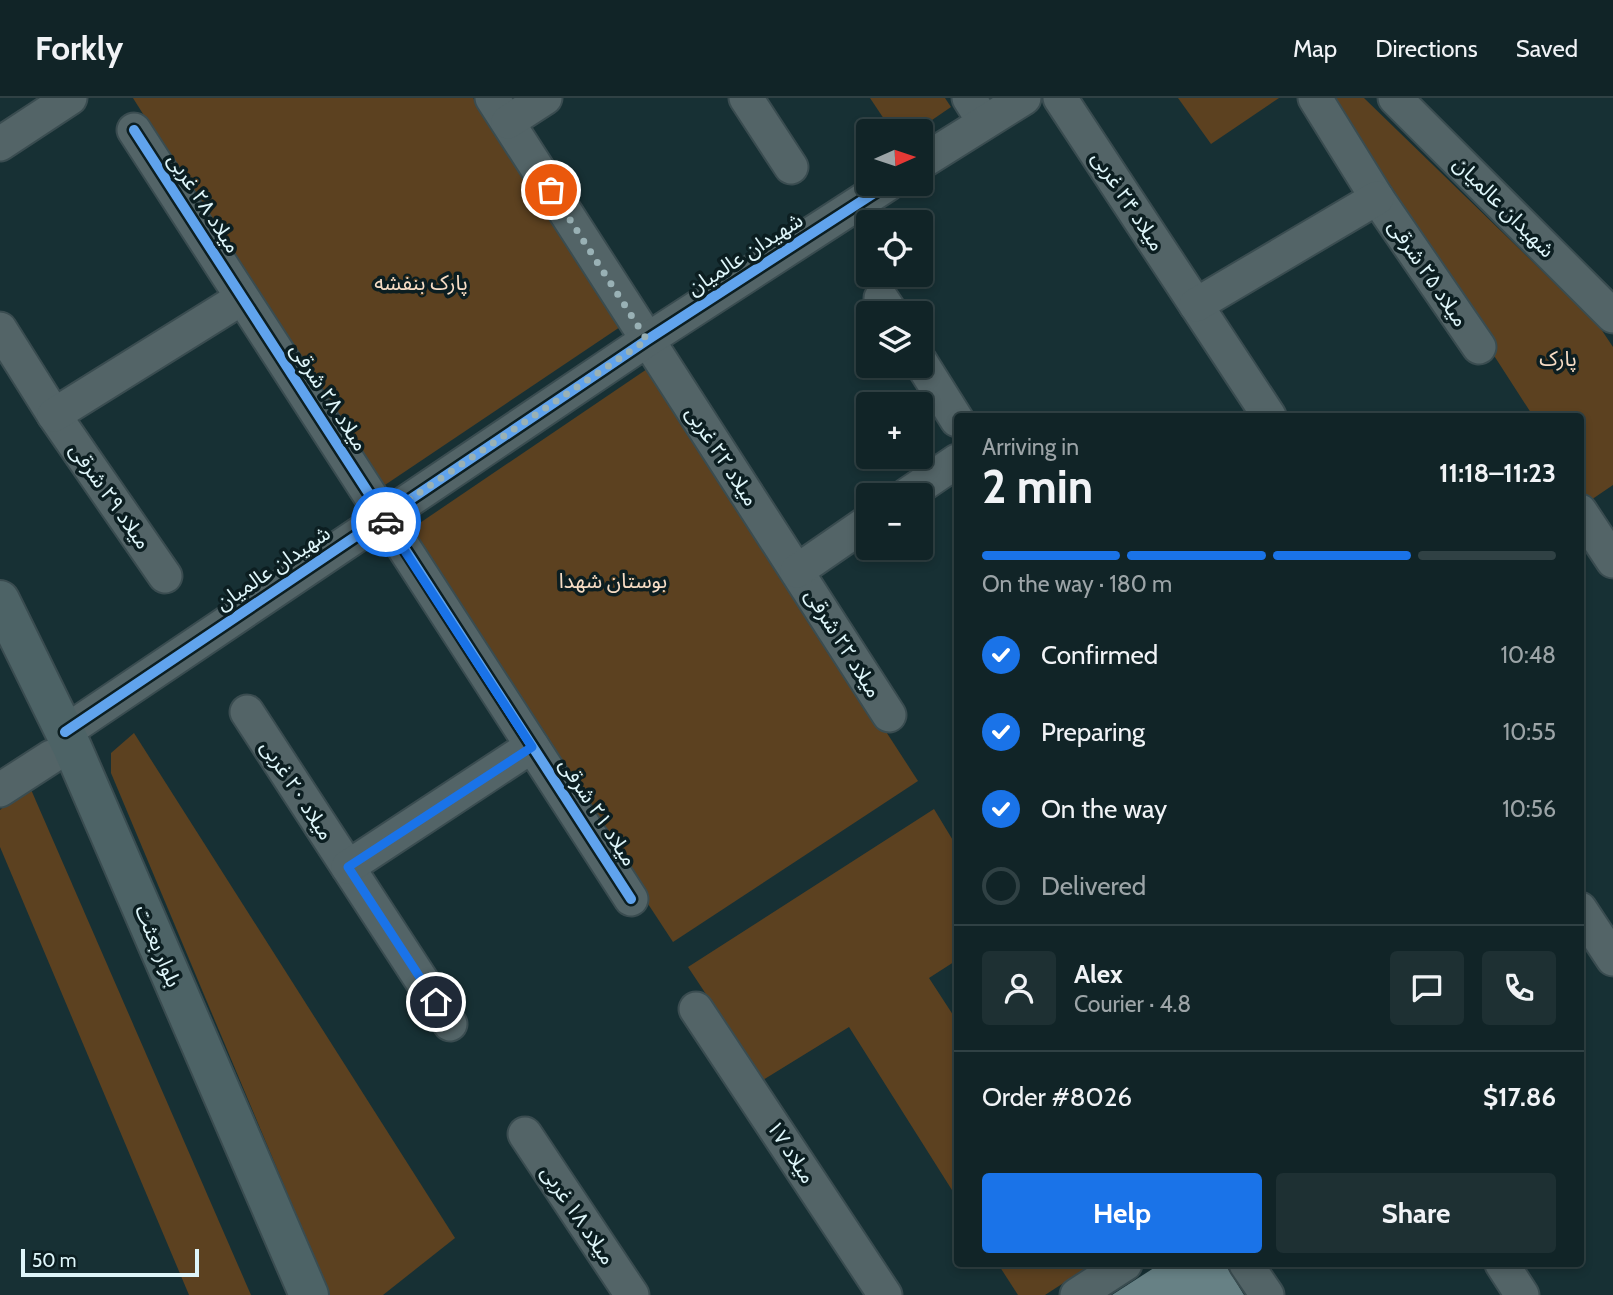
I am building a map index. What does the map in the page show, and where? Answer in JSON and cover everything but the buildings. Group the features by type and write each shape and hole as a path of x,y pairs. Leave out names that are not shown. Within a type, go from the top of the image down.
{"main road":[{"name":"بلوار بعثت","path":"0,600 284,1295"},
{"name":"بلوار بعثت","path":"0,652 58,744 309,1295"}],"street":[{"path":"0,144 70,98"},
{"path":"500,110 545,98"},
{"path":"746,98 791,167"},
{"path":"933,151 976,110 1024,98"},
{"name":"میلاد ۲۴ غربی","path":"1060,98 1267,413"},
{"name":"میلاد ۲۵ شرقی","path":"1315,98 1377,198 1479,347"},
{"name":"شهیدان عالمیان","path":"1395,98 1613,316"},
{"name":"میلاد ۲۲ غربی","path":"500,110 797,571"},
{"name":"میلاد ۲۸ غربی","path":"134,130 242,298"},
{"name":"شهیدان عالمیان","path":"0,790 58,744 383,517 647,340 869,196"},
{"path":"1196,305 1377,198"},
{"path":"54,415 242,298"},
{"name":"میلاد ۲۸ شرقی","path":"242,298 532,747"},
{"name":"میلاد ۲۹ شرقی","path":"0,330 54,415 165,576"},
{"path":"931,378 954,415"},
{"path":"925,483 954,463"},
{"path":"1584,517 1613,561"},
{"path":"797,571 856,530"},
{"name":"میلاد ۲۲ شرقی","path":"797,571 888,715"},
{"name":"میلاد ۲۰ غربی","path":"247,712 450,1024"},
{"path":"348,867 532,747"},
{"name":"میلاد ۲۱ شرقی","path":"532,747 631,899"},
{"path":"1584,916 1603,952"},
{"name":"میلاد ۱۷","path":"696,1009 885,1295"},
{"name":"میلاد ۱۸ غربی","path":"525,1134 632,1295"},
{"path":"1077,1295 1120,1267"},
{"path":"1248,1267 1267,1295"},
{"path":"1504,1267 1522,1295"}],"green space":[{"name":"پارک بنفشه","path":"133,98 473,98 623,325 379,489"},
{"path":"870,98 945,98 951,107 933,119 884,119"},
{"path":"1178,98 1279,98 1211,144"},
{"name":"پارک","path":"1328,98 1364,98 1599,326 1613,347 1613,485 1588,502 1584,496 1584,413 1531,413"},
{"name":"بوستان شهدا","path":"650,367 918,781 673,942 405,533"},
{"path":"134,733 455,1238 383,1295 330,1295 111,773 111,753"},
{"path":"29,785 251,1295 189,1295 0,847 0,810"},
{"path":"934,809 954,842 954,962 929,978 954,1016 954,1193 849,1027 763,1080 688,967"},
{"path":"1000,1267 1088,1267 1045,1295 1018,1295"}],"cycle path":[{"path":"134,130 631,899"},
{"path":"65,732 647,340 869,196"}],"way so far":[{"path":"386,522 383,517 647,340 551,190"}],"route":[{"path":"386,522 532,747 348,867 436,1002"}]}
